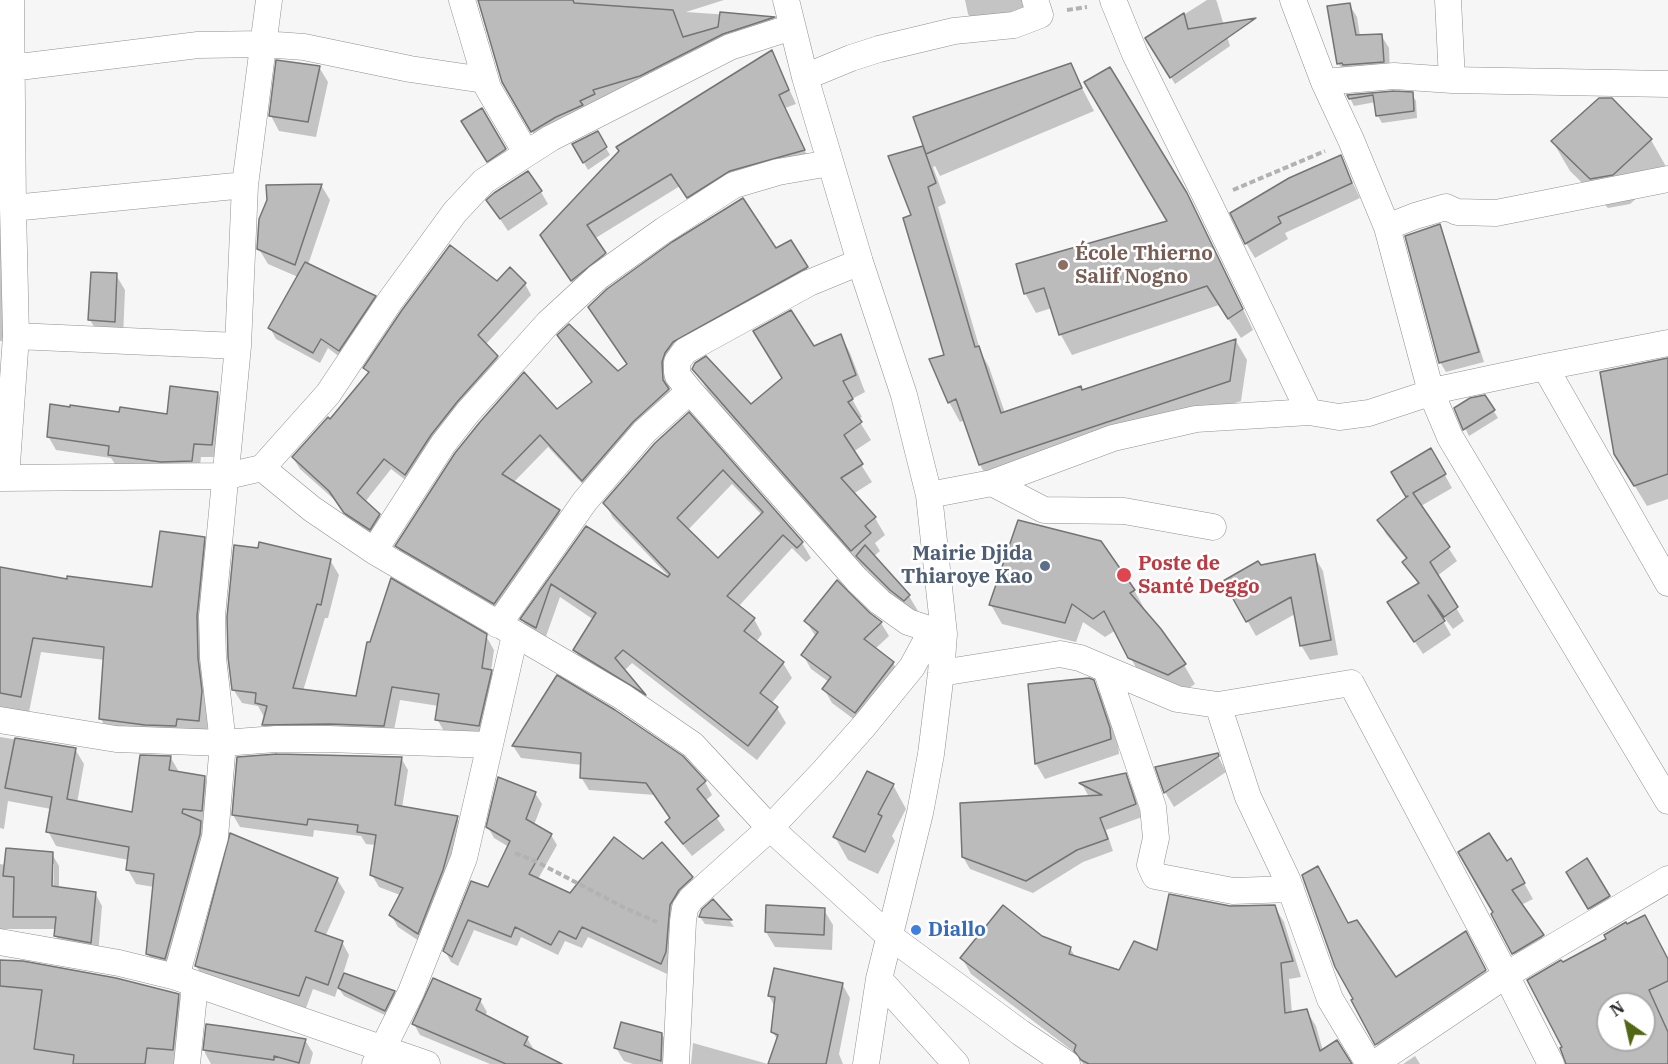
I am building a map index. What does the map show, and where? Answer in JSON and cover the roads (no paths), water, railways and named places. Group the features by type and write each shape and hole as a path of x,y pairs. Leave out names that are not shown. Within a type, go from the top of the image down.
{"street":[{"path":"11,0 7,60 13,207 7,272 16,336 3,478 227,476 262,468 328,394 384,310 455,212 484,181 551,138 730,47 792,27"},
{"path":"187,1064 186,980 215,837 223,743 213,658 212,616 238,346 244,185 269,0"},
{"path":"462,0 484,80 526,153"},
{"path":"786,0 830,163 904,395 929,495 941,673 931,754 920,813 888,935 866,1064"},
{"path":"1293,0 1324,82 1387,227 1431,392 1450,437 1668,801"},
{"path":"1448,0 1452,80"},
{"path":"1114,1 1135,54 1309,412"},
{"path":"805,77 879,49 954,32 1014,25 1037,7"},
{"path":"7,60 198,45 263,44 304,47 410,69 484,80"},
{"path":"1324,82 1394,76 1452,80 1668,84"},
{"path":"374,550 443,444 468,412 548,323 598,277 664,230 734,185 778,172 830,163"},
{"path":"1387,227 1446,207 1457,212 1496,213 1668,179"},
{"path":"13,207 244,185"},
{"path":"860,262 809,283 685,351 677,362 677,372 690,391 857,580 880,602 908,622 938,632"},
{"path":"16,336 238,346"},
{"path":"929,495 992,483 1113,438 1185,422 1206,418 1309,412 1340,417 1369,413 1431,392 1545,367 1668,344"},
{"path":"1545,367 1668,583"},
{"path":"379,1056 411,992 464,858 489,745 506,630 585,501 644,432 690,391"},
{"path":"262,468 304,503 374,550 623,698 693,746 770,828 888,935 1067,1064"},
{"path":"992,483 1044,510 1124,511 1213,527"},
{"path":"676,1064 685,908 691,899 770,828 864,726 938,632"},
{"path":"941,673 1060,654 1080,658 1177,699 1218,705 1352,683 1551,1064"},
{"path":"1106,669 1153,807 1156,838 1150,865 1155,876 1233,891 1291,889"},
{"path":"1218,705 1248,797 1291,889 1330,999 1369,1064"},
{"path":"0,720 116,739 223,743 276,739 489,745"},
{"path":"1374,1064 1506,975 1668,879"},
{"path":"0,942 119,963 186,980 379,1056 428,1064"},
{"path":"879,979 956,1064"}],"place":[{"name":"École Thierno Salif Nogno","path":"1063,265"},
{"name":"Mairie Djida Thiaroye Kao","path":"1045,566"},
{"name":"Poste de Santé Deggo","path":"1124,575"},
{"name":"Diallo","path":"916,930"}]}
